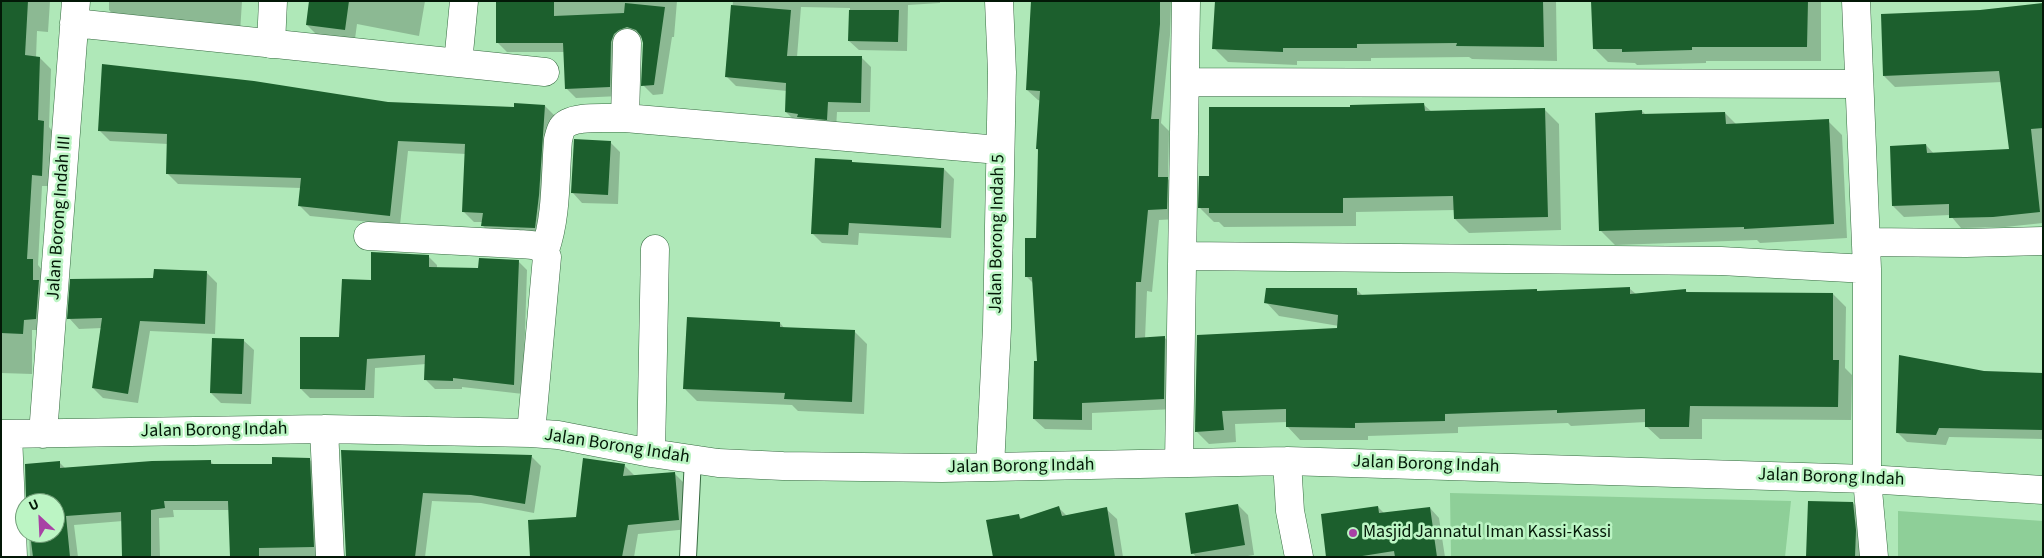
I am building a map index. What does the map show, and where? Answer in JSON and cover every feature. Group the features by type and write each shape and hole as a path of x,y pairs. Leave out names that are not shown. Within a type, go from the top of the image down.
{"street":[{"path":"271,44 274,1"},
{"path":"458,63 464,1"},
{"name":"Jalan Borong Indah 5","path":"990,467 997,328 1002,72 999,1"},
{"path":"1179,463 1186,1"},
{"path":"1856,1 1867,269 1867,478 1874,557"},
{"path":"75,12 271,44 545,72"},
{"name":"Jalan Borong Indah III","path":"43,434 75,12"},
{"path":"625,118 628,43"},
{"path":"1185,82 1859,84"},
{"path":"531,433 547,257 545,250 549,237 558,140 562,127 569,122 582,119 625,118 1000,150"},
{"path":"368,236 525,244 540,246 545,250"},
{"path":"1866,242 1966,243 2043,241"},
{"path":"651,453 655,248"},
{"path":"1183,256 1721,261 1867,269"},
{"path":"324,429 330,557"},
{"name":"Jalan Borong Indah","path":"4,434 324,429 531,433 558,435 651,453 718,463 783,466 942,468 1287,461 1867,478 2043,490"},
{"path":"4,434 13,557"},
{"path":"1287,461 1290,511 1299,557"}],"lane":[{"path":"688,557 692,459"}],"green space":[{"path":"1450,493 1791,501 1785,557 1451,557"},
{"path":"1898,511 2043,521 2043,557 1898,557"}],"building":[{"path":"1,1 28,1 25,55 40,57 38,120 44,121 42,176 32,175 27,259 33,259 33,280 39,280 36,319 24,320 23,334 1,333"},
{"path":"309,1 349,1 345,30 306,25"},
{"path":"496,1 554,1 554,16 624,13 625,3 665,7 654,85 641,86 643,43 641,36 636,30 627,27 614,34 611,42 610,87 565,89 563,43 496,43"},
{"path":"1031,1 1160,1 1160,24 1151,119 1159,119 1158,177 1168,177 1167,209 1148,210 1141,282 1136,282 1135,338 1165,336 1164,399 1082,403 1082,420 1033,419 1034,361 1037,361 1032,277 1025,277 1025,238 1036,238 1038,149 1036,149 1040,91 1026,90"},
{"path":"1215,1 1543,1 1544,47 1456,46 1457,43 1357,44 1357,48 1283,48 1283,52 1212,49"},
{"path":"1591,1 1808,1 1807,47 1692,47 1692,50 1622,52 1622,49 1593,49"},
{"path":"2043,3 2043,128 2031,129 2040,212 1993,217 1949,218 1949,204 1892,206 1890,146 1926,144 1927,153 2009,149 1999,71 1883,76 1881,14 1980,10"},
{"path":"731,5 791,10 787,56 862,56 861,103 828,102 827,120 797,117 798,114 785,112 786,83 725,77"},
{"path":"849,10 899,10 898,42 848,41"},
{"path":"102,64 254,81 388,102 514,107 514,103 545,105 535,228 481,226 483,213 462,212 465,144 398,141 390,216 298,206 301,178 166,174 167,134 98,131"},
{"path":"1424,103 1425,111 1545,108 1548,217 1454,219 1453,196 1343,198 1343,213 1209,213 1209,208 1198,208 1199,176 1209,176 1209,107 1350,107 1350,105"},
{"path":"1642,110 1642,114 1725,112 1726,124 1829,119 1834,224 1744,229 1744,227 1599,231 1595,113"},
{"path":"574,139 611,141 608,195 571,193"},
{"path":"815,158 944,168 941,228 849,223 848,235 811,234"},
{"path":"371,252 429,255 429,267 478,268 479,258 519,260 514,385 453,378 453,381 424,380 425,355 367,359 365,390 300,389 300,337 339,337 342,279 371,280"},
{"path":"154,269 207,271 205,324 140,321 128,394 92,388 102,318 67,319 70,279 153,278"},
{"path":"1630,287 1630,294 1686,289 1686,292 1833,293 1833,360 1839,360 1838,407 1690,406 1689,427 1645,427 1645,409 1557,413 1557,410 1445,414 1445,421 1355,423 1355,428 1286,427 1286,409 1222,411 1224,430 1195,432 1197,335 1337,328 1338,315 1264,303 1266,288 1357,288 1357,295"},
{"path":"687,317 780,322 780,327 855,330 852,402 784,399 785,393 683,389"},
{"path":"212,338 244,339 242,394 210,393"},
{"path":"1899,355 1984,371 2043,373 2043,430 1939,428 1936,435 1896,433"},
{"path":"341,450 532,455 525,504 471,495 423,493 415,557 346,557"},
{"path":"272,457 310,458 314,547 259,548 259,557 230,557 228,501 164,501 165,508 151,510 151,557 122,557 121,512 66,516 70,557 33,557 31,543 65,543 65,493 26,493 25,464 60,461 60,468 152,461 211,460 211,464 272,464"},
{"path":"583,458 625,464 623,476 675,472 679,520 628,525 622,557 530,557 528,520 576,517"},
{"path":"1808,501 1853,502 1856,530 1855,557 1806,557"},
{"path":"1238,504 1245,545 1191,554 1185,513"},
{"path":"1059,506 1062,516 1107,507 1115,557 993,557 986,520 1019,514 1020,519"},
{"path":"1378,506 1379,513 1430,507 1437,557 1395,557 1394,551 1356,557 1326,557 1321,514"}],"place":[{"name":"Masjid Jannatul Iman Kassi-Kassi","path":"1353,533"}]}
